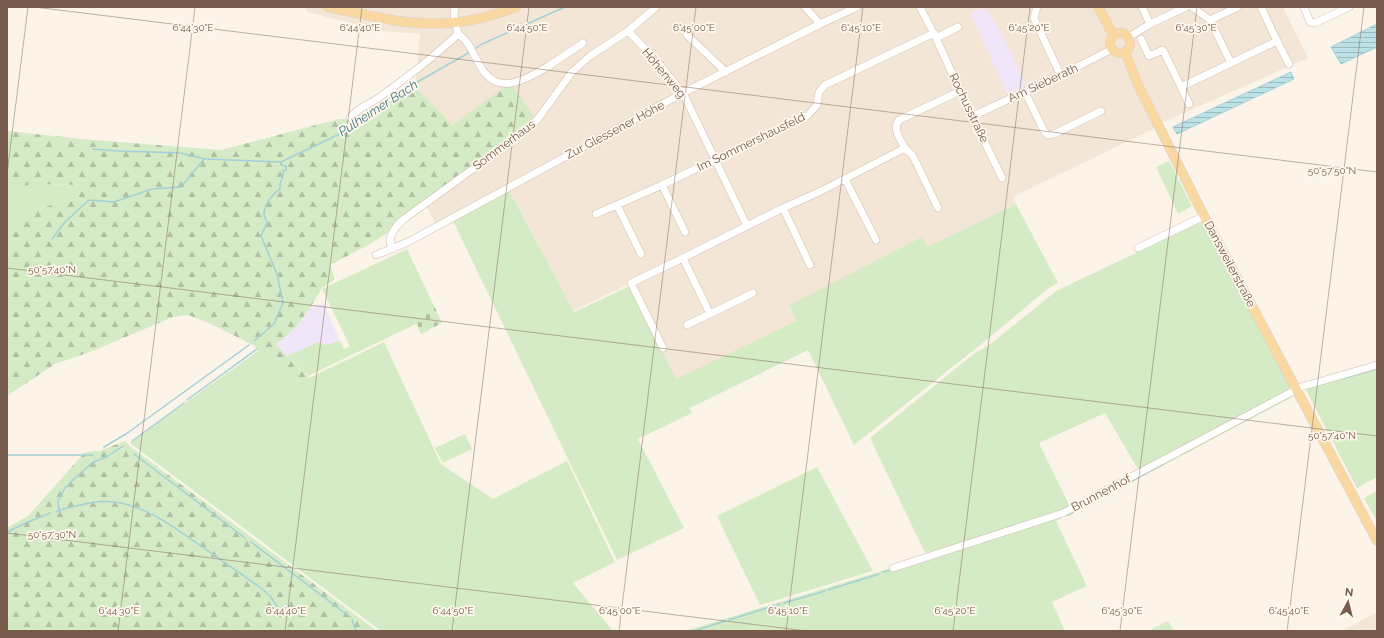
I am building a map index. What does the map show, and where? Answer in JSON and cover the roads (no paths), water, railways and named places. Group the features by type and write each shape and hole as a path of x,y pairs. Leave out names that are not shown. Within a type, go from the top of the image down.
{"main road":[{"path":"328,7 414,22 443,24 456,23 516,7"},
{"path":"1098,7 1114,35"},
{"path":"1124,33 1129,37 1130,45 1125,52 1119,53 1112,48 1110,43 1114,35 1124,33"},
{"name":"Dansweilerstraße","path":"1125,52 1139,87 1204,216 1377,541"}],"street":[{"path":"455,7 454,13 458,34 465,40 486,74 494,80 506,84 526,80 583,43"},
{"name":"Sommerhaus","path":"393,249 390,243 392,232 404,219 521,134 537,120 572,72 590,56 628,32 656,7"},
{"path":"805,7 820,24"},
{"name":"Zur Glessener Höhe","path":"376,256 451,220 683,93 857,7"},
{"name":"Rochusstraße","path":"920,7 1002,178"},
{"path":"1037,7 1034,18 1060,74"},
{"path":"1142,7 1150,24"},
{"path":"1129,37 1150,24 1186,7"},
{"path":"1192,7 1210,20 1231,63"},
{"path":"1210,20 1238,7"},
{"path":"1261,7 1289,64"},
{"path":"1304,7 1310,22 1315,23 1349,7"},
{"path":"935,36 958,27"},
{"name":"Höhenweg","path":"628,32 654,58 683,93 747,226"},
{"path":"350,118 355,111 373,102 411,74 458,34"},
{"path":"687,35 726,72"},
{"name":"Im Sommershausfeld","path":"596,214 807,116 817,105 819,92 825,85 935,36"},
{"path":"1141,39 1149,56 1163,50 1189,104"},
{"path":"1181,87 1277,41"},
{"name":"Am Sieberath","path":"973,116 1112,48"},
{"path":"938,208 913,156 904,148 896,130 896,124 899,120 960,91"},
{"path":"1024,92 1044,131 1048,135 1054,134 1101,110"},
{"path":"663,348 631,282 845,179 904,148"},
{"path":"845,179 876,240"},
{"path":"662,184 685,232"},
{"path":"617,205 641,254"},
{"path":"783,208 810,265"},
{"path":"1138,248 1204,216"},
{"path":"683,258 710,314"},
{"path":"687,325 753,293"},
{"name":"Brunnenhof","path":"893,568 1063,513 1296,389 1377,365"}],"water":[{"path":"1377,24 1377,47 1341,64 1331,47"},
{"path":"1291,72 1294,79 1177,134 1173,127"}],"waterway":[{"name":"Pulheimer Bach","path":"473,50 482,44 565,7"},
{"name":"Pulheimer Bach","path":"93,149 181,153 205,159 281,162 350,129 386,100 470,52"},
{"name":"Pulheimer Bach","path":"52,239 64,223 89,200 114,202 152,189 181,187 204,159"},
{"path":"254,341 274,324 283,303 277,274 261,236 267,223 264,211 272,197 280,189 283,171 286,170 286,166 281,165 281,162"},
{"path":"104,447 126,434 249,345"},
{"path":"187,400 257,349"},
{"path":"1341,379 1377,369"},
{"path":"132,441 184,403"},
{"path":"59,511 58,501 65,488 92,463 108,456 123,446"},
{"path":"134,454 245,538"},
{"path":"7,455 93,455"},
{"path":"1113,491 1163,464"},
{"path":"1095,500 1109,493"},
{"path":"63,509 88,503 114,502 126,504 149,513 181,532 261,588 270,596 282,614"},
{"path":"1067,515 1090,503"},
{"path":"56,512 61,510"},
{"path":"7,532 50,513"},
{"path":"251,542 350,617"},
{"path":"883,572 891,570"},
{"path":"828,590 879,574"},
{"path":"784,603 825,591"},
{"path":"729,620 780,604"},
{"path":"352,620 356,631"},
{"path":"694,631 725,621"}]}
